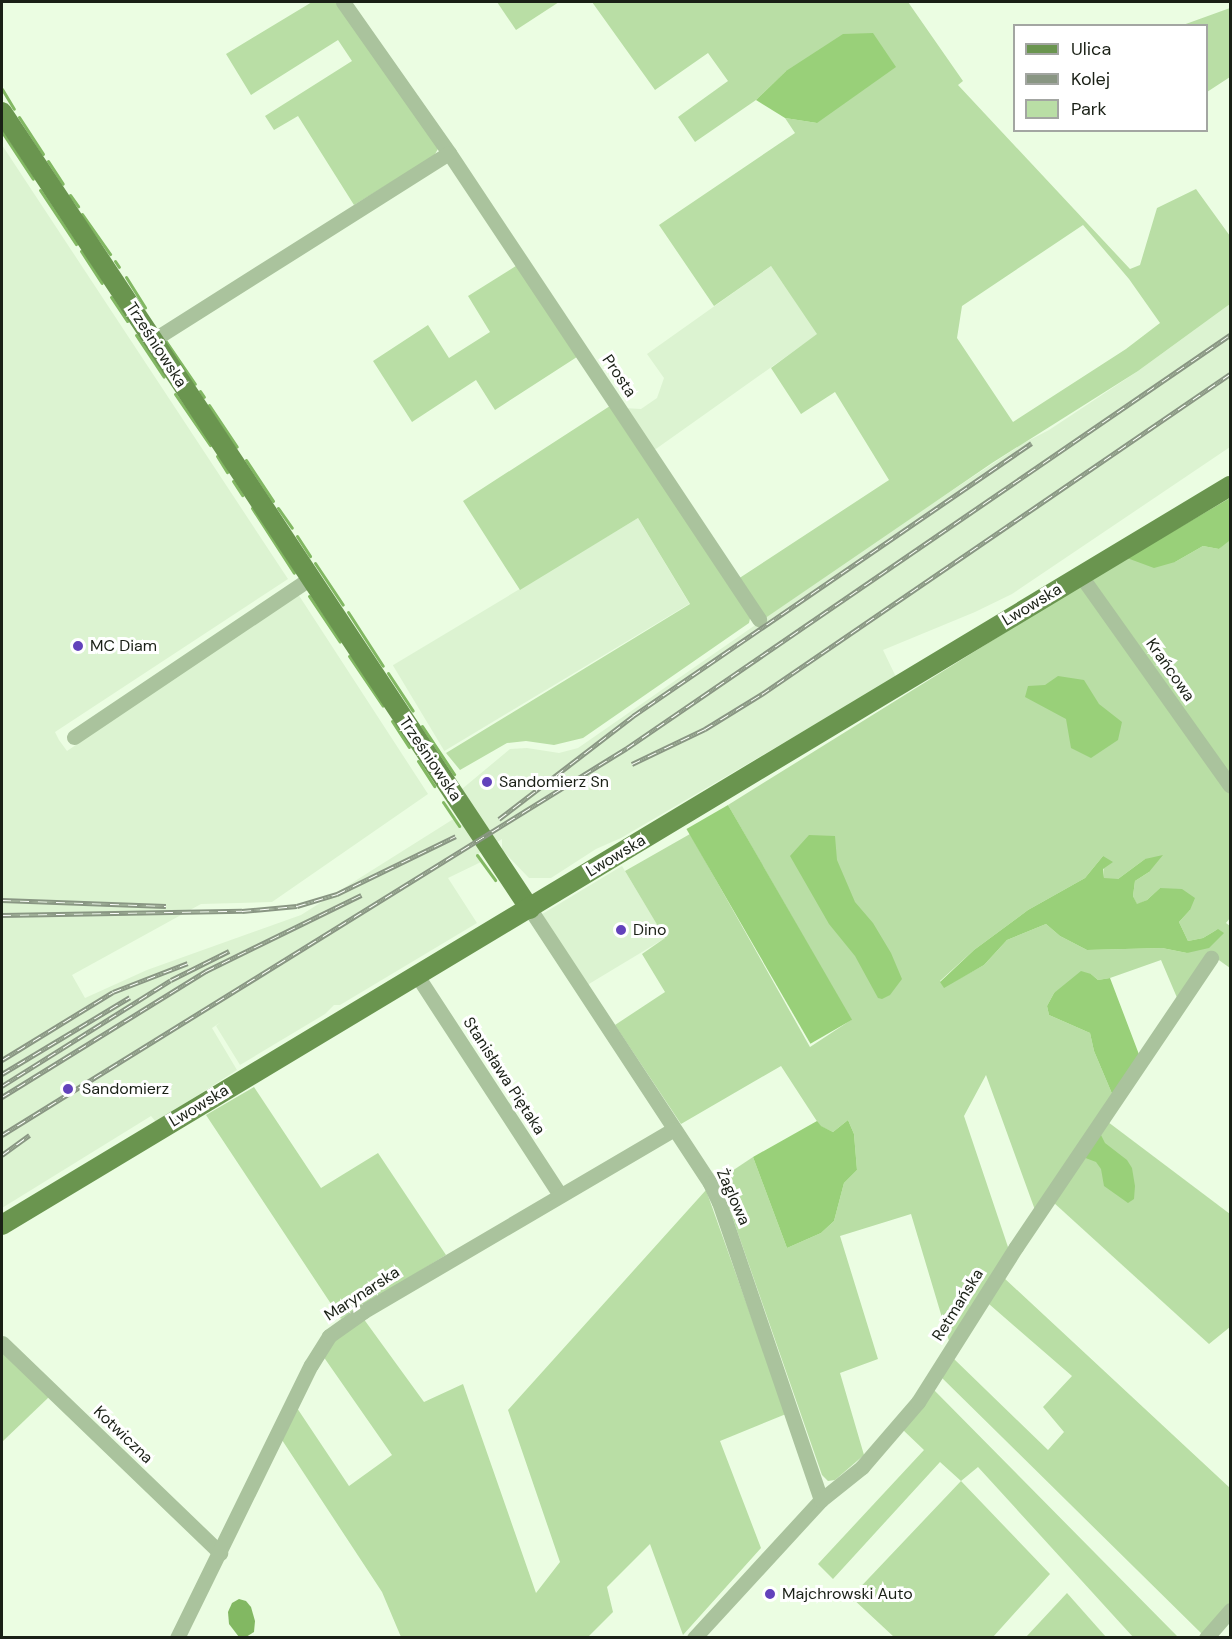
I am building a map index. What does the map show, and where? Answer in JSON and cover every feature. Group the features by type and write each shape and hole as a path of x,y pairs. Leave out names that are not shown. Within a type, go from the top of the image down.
{"main road":[{"name":"Trześniowska","path":"2,112 530,909"},
{"name":"Lwowska","path":"2,1225 418,977 1230,486"}],"street":[{"name":"Prosta","path":"343,2 450,153 759,619"},
{"path":"153,340 450,153"},
{"name":"Krańcowa","path":"1081,576 1230,786"},
{"path":"74,736 310,578"},
{"name":"Żaglowa","path":"530,909 710,1183 719,1202 821,1500"},
{"name":"Retmańska","path":"694,1638 821,1500 862,1467 918,1402 1016,1247 1211,958"},
{"name":"Stanisława Piętaka","path":"418,977 560,1195"},
{"name":"Marynarska","path":"177,1638 311,1365 329,1336 364,1311 674,1129"},
{"name":"Kotwiczna","path":"2,1343 220,1553"},
{"path":"1206,1638 1230,1610"},
{"path":"705,1626 717,1638"}],"shaded area":[{"path":"873,33 896,67 817,123 785,118 756,100 786,71 843,34"},
{"path":"2,145 288,579 55,732 59,740 67,751 298,594 428,794 272,902 201,904 72,975 85,998 147,970 301,915 455,818 461,825 479,814 462,789 510,749 527,748 559,753 578,748 882,537 1022,444 1049,430 1138,371 1230,304 1230,447 1012,594 883,650 896,677 621,838 596,849 551,878 529,878 502,850 502,839 478,854 483,861 448,878 477,923 340,1005 334,1005 325,1014 240,1065 216,1026 221,1022 212,1028 237,1070 156,1122 151,1116 2,1208"},
{"path":"771,266 818,334 653,451 623,408 641,409 657,398 664,378 647,354"},
{"path":"1230,498 1229,541 1219,549 1203,546 1175,562 1154,568 1127,558"},
{"path":"638,518 690,604 444,751 393,665"},
{"path":"1058,676 1084,680 1099,704 1122,722 1118,740 1091,758 1071,748 1066,719 1025,697 1028,686 1045,685"},
{"path":"728,805 852,1020 810,1044 686,829"},
{"path":"809,835 835,836 837,860 855,902 873,923 891,953 902,979 890,995 882,999 878,998 855,956 829,924 790,856"},
{"path":"1163,855 1149,872 1135,881 1133,896 1137,904 1147,900 1160,888 1182,889 1195,898 1190,910 1179,922 1188,941 1203,938 1218,929 1224,933 1209,948 1187,953 1162,948 1087,950 1060,936 1046,924 1007,940 984,965 944,988 940,982 974,950 1028,910 1085,878 1103,856 1113,862 1103,869 1104,878 1118,879 1145,859"},
{"path":"622,866 665,938 586,986 542,914"},
{"path":"1081,971 1091,974 1098,980 1110,978 1140,1057 1113,1096 1094,1051 1090,1033 1049,1015 1047,1006 1054,993"},
{"path":"848,1120 854,1134 857,1170 844,1183 834,1221 821,1233 787,1248 753,1157 817,1121 821,1126 833,1132"},
{"path":"1100,1133 1105,1143 1127,1160 1132,1168 1135,1186 1134,1199 1128,1203 1104,1186 1101,1169 1096,1162 1083,1157"},
{"path":"239,1599 246,1601 251,1607 255,1621 254,1632 246,1637 239,1637 229,1624 228,1612 232,1603"}],"green space":[{"path":"312,2 338,2 439,147 434,156 354,205 298,116 274,130 265,116 352,61 338,40 251,95 226,54"},
{"path":"497,2 559,2 516,30"},
{"path":"592,2 908,2 963,81 958,85 1130,269 1140,265 1157,208 1196,189 1230,236 1230,304 1138,371 992,463 764,619 738,579 889,480 835,392 801,414 771,368 817,334 771,266 714,306 659,225 795,133 785,118 817,123 786,71 756,100 695,142 678,117 728,81 708,53 655,90","holes":["1083,225 1129,279 1160,323 1126,349 1013,422 957,338 962,306"]},
{"path":"1230,8 1230,77 1208,91 1208,24 1186,24"},
{"path":"519,264 580,355 495,410 476,380 412,422 373,361 428,325 449,358 490,332 468,296"},
{"path":"613,404 751,614 749,623 583,738 554,745 526,741 507,743 460,770 446,753 690,604 638,518 520,590 463,501"},
{"path":"1230,528 1230,783 1087,580 1127,558 1175,562 1203,546 1219,549 1228,541"},
{"path":"1083,584 1230,794 1230,918 1226,923 1230,926 1230,968 1216,958 1178,1000 1161,960 1110,978 1098,980 1091,974 1054,993 1047,1006 1049,1015 1090,1033 1094,1051 1113,1096 1035,1210 986,1075 964,1116 1009,1250 949,1341 911,1214 840,1236 878,1359 840,1373 864,1455 835,1480 828,1481 822,1475 724,1193 717,1181 753,1157 787,1248 821,1233 834,1221 844,1183 857,1170 854,1134 848,1120 833,1132 820,1126 781,1066 681,1124 615,1025 665,992 642,954 665,938 625,871 690,834 810,1047 851,1020 728,805","holes":["1103,856 1104,879 1118,879 1145,859 1149,872 1135,881 1133,896 1137,905 1147,900 1160,888 1190,910 1179,922 1188,941 1203,938 1218,929 1187,953 1162,948 1087,950 1060,936 1046,924 1007,940 984,965 944,987 940,981 974,950 1028,910 1085,878"]},
{"path":"254,1087 321,1188 378,1153 446,1255 341,1319 206,1115"},
{"path":"1108,1122 1230,1214 1230,1327 1209,1344 1053,1202"},
{"path":"706,1190 786,1414 720,1441 761,1548 683,1635 650,1544 607,1587 613,1612 588,1637 401,1637 382,1592 282,1440 297,1408 349,1486 392,1455 323,1356 335,1340 363,1318 424,1402 463,1384 536,1593 560,1562 508,1410"},
{"path":"1003,1277 1230,1488 1230,1603 1202,1634 940,1376 953,1358 1048,1450 1064,1432 1043,1407 1072,1376 989,1304"},
{"path":"2,1349 49,1397 2,1442"},
{"path":"933,1389 1178,1637 1133,1637 978,1467 961,1481 940,1462 833,1579 818,1564 924,1450 902,1429"},
{"path":"961,1481 1050,1574 993,1637 894,1637 851,1597"},
{"path":"1067,1593 1106,1637 1026,1637"}],"waterway":[{"path":"2,89 14,109"},
{"path":"19,117 43,154"},
{"path":"2,132 33,179"},
{"path":"48,161 63,184"},
{"path":"40,190 76,244"},
{"path":"70,195 78,206"},
{"path":"82,214 110,254"},
{"path":"81,251 102,283"},
{"path":"115,261 119,267"},
{"path":"126,277 145,307"},
{"path":"111,297 127,321"},
{"path":"136,335 164,377"},
{"path":"165,340 195,384"},
{"path":"200,391 204,397"},
{"path":"175,394 210,445"},
{"path":"209,405 237,447"},
{"path":"217,456 227,472"},
{"path":"246,460 273,501"},
{"path":"233,481 242,495"},
{"path":"252,508 294,573"},
{"path":"278,508 292,528"},
{"path":"297,536 310,556"},
{"path":"315,563 343,605"},
{"path":"309,596 340,642"},
{"path":"348,612 383,666"},
{"path":"349,656 383,706"},
{"path":"388,673 413,711"},
{"path":"392,721 409,747"},
{"path":"422,726 454,774"},
{"path":"418,761 434,786"},
{"path":"443,802 459,826"},
{"path":"477,855 495,880"}],"railway":[{"path":"2,1135 627,748 1230,335"},
{"path":"632,764 705,729 762,694 1230,374"},
{"path":"499,819 633,716 1031,443"},
{"path":"2,915 242,911 297,906 337,894 456,836"},
{"path":"2,1097 206,971 361,895"},
{"path":"2,900 166,906"},
{"path":"2,1086 171,980 229,951"},
{"path":"2,1060 113,992 188,963"},
{"path":"2,1074 130,997"},
{"path":"2,1155 30,1135"}],"place":[{"name":"MC Diam","path":"78,646"},
{"name":"Sandomierz Sn","path":"487,782"},
{"name":"Dino","path":"621,930"},
{"name":"Sandomierz","path":"68,1089"},
{"name":"Majchrowski Auto","path":"770,1594"}]}
